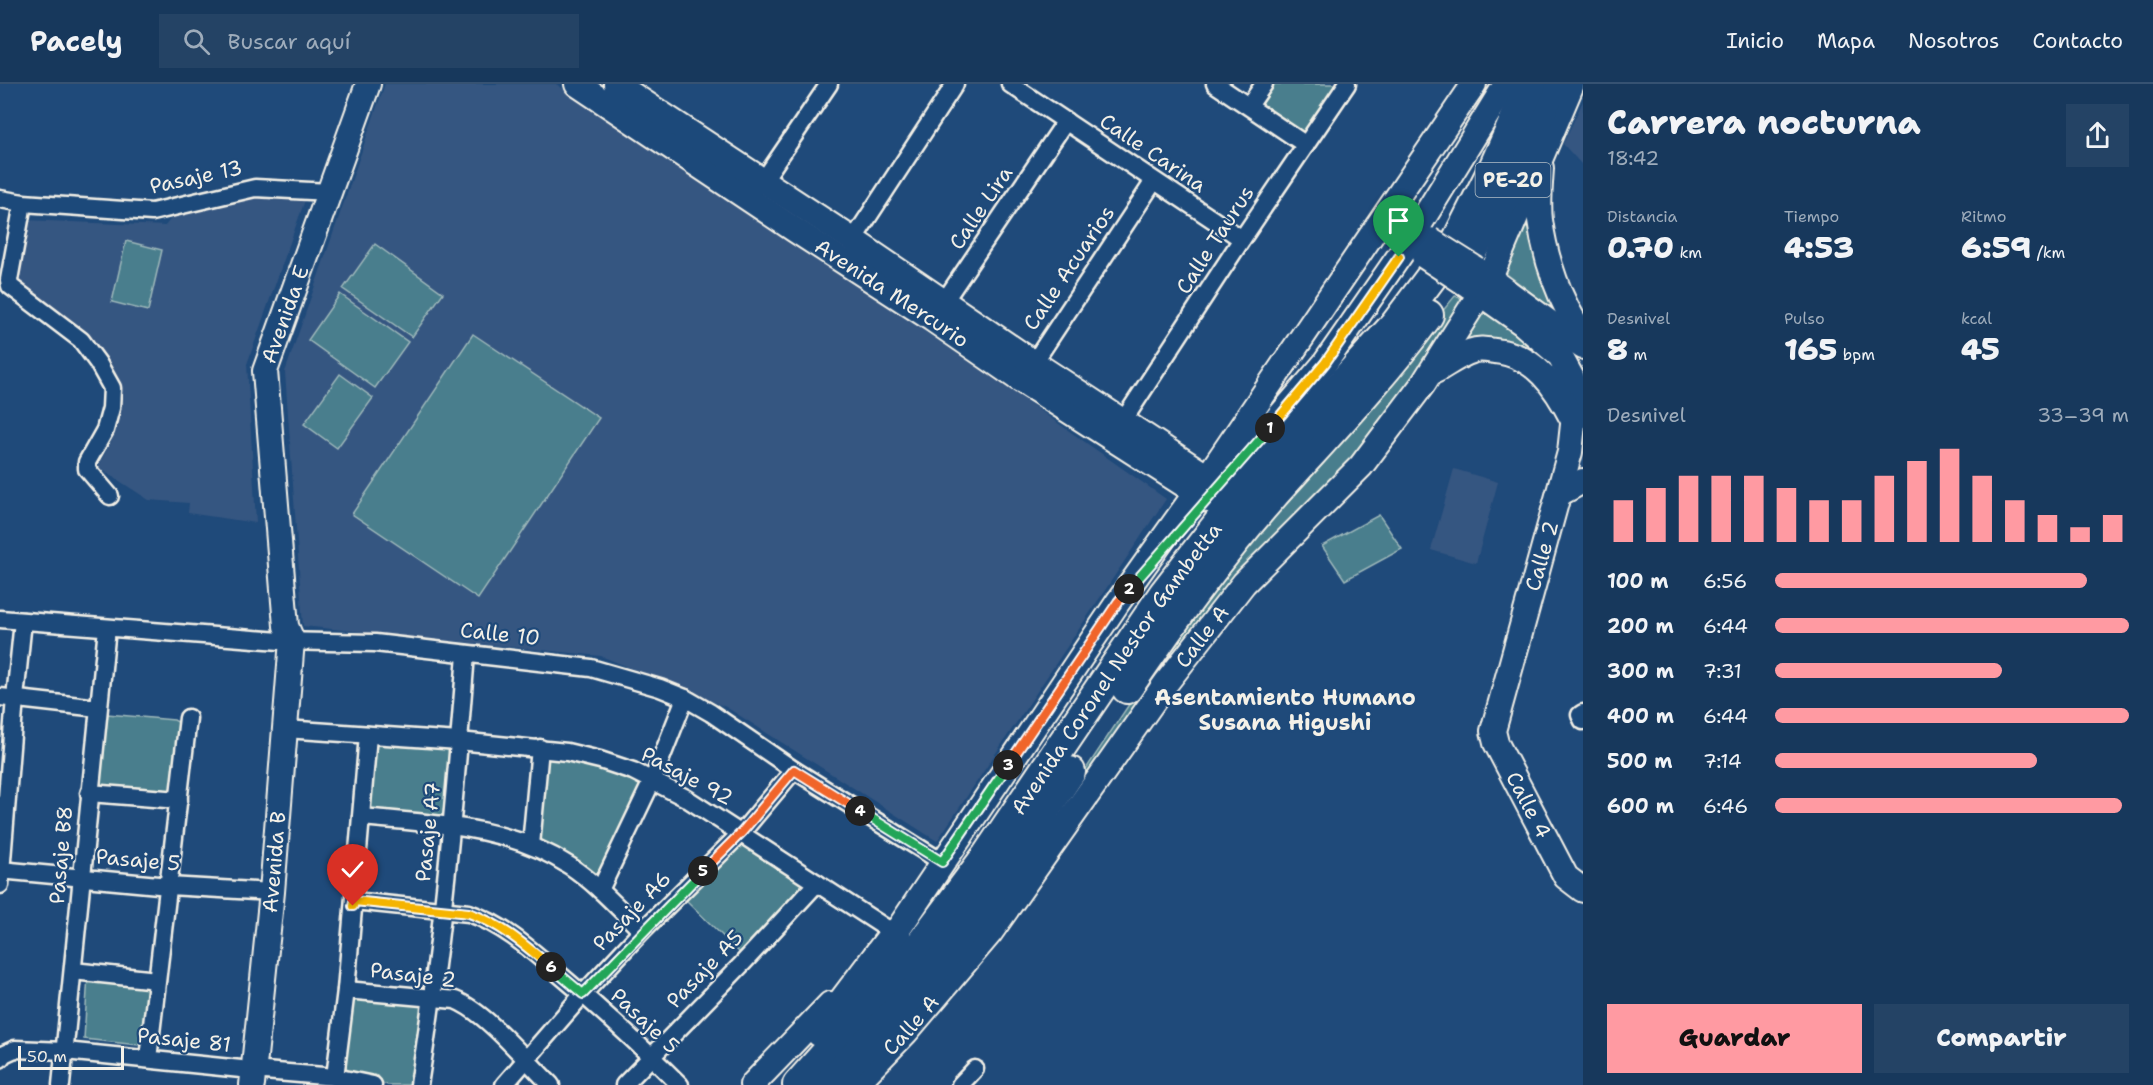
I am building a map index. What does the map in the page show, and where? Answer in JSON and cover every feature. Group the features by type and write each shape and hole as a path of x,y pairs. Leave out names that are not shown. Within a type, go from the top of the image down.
{"highway":[{"name":"PE-20","path":"1450,263 1456,243 1494,168 1531,84"},
{"name":"PE-20","path":"1450,263 1510,190 1532,129 1554,84"},
{"name":"Avenida Coronel Nestor Gambetta","path":"798,1085 907,963 954,901 987,856 1164,594 1239,497 1450,263"},
{"name":"Avenida Coronel Nestor Gambetta","path":"828,1085 936,968 1195,589 1272,496 1380,375 1413,334 1450,263"},
{"path":"778,1085 841,1007 895,934"}],"street":[{"name":"Avenida E","path":"286,636 265,371 368,84"},
{"name":"Avenida Mercurio","path":"578,84 801,220 1208,489"},
{"path":"853,240 955,84"},
{"name":"Calle Carina","path":"1010,84 1242,239"},
{"path":"1215,84 1306,145"},
{"path":"1249,106 1263,84"},
{"name":"Calle Taurus","path":"1123,421 1347,84"},
{"path":"1450,263 1506,84"},
{"path":"752,1085 895,934 1118,602 1208,489 1325,363 1450,263 1541,156 1572,84"},
{"path":"763,181 825,85"},
{"name":"Avenida Mercurio","path":"624,86 763,181 801,220 853,240 938,310"},
{"path":"1208,489 1465,87"},
{"name":"Calle Lira","path":"938,310 1066,121"},
{"path":"1541,156 1540,220 1549,261 1562,297 1583,334"},
{"name":"Calle Acuarios","path":"1028,372 1154,181"},
{"name":"Pasaje 13","path":"0,199 23,203 152,212 255,188 329,192"},
{"path":"23,203 9,280 10,286 81,340 98,363 112,388 111,408 105,430 87,462 87,469 110,496"},
{"path":"1450,263 1583,347"},
{"name":"Calle A","path":"855,1085 906,1032 990,933 1166,683 1244,583 1361,466 1430,374 1450,263"},
{"name":"Calle 2","path":"1450,263 1560,356 1572,378 1576,397 1579,431 1570,452 1493,731"},
{"path":"1430,374 1470,351 1502,352 1524,360 1554,385 1579,431"},
{"name":"Avenida Mercurio","path":"1028,372 1123,421 1208,489"},
{"path":"1559,494 1583,481"},
{"name":"Calle 10","path":"0,619 107,628 286,636 375,643 591,668 685,698 711,713 794,770 942,862"},
{"path":"0,875 7,697 23,621"},
{"name":"Pasaje B8","path":"61,1085 107,628"},
{"name":"Avenida B","path":"264,892 285,729 286,636"},
{"name":"Avenida B","path":"247,1077 286,636"},
{"name":"Pasaje A7","path":"419,1085 433,998 452,826 466,654"},
{"path":"7,697 98,708"},
{"path":"600,890 653,779 685,698"},
{"path":"148,1059 188,718"},
{"name":"Pasaje 92","path":"285,729 540,748 600,759 653,779 742,832 895,934"},
{"name":"Calle 4","path":"1493,731 1496,743 1575,884"},
{"path":"335,1077 346,990 368,735"},
{"path":"531,845 540,748"},
{"name":"Pasaje A6","path":"504,1085 583,994 642,931 742,832 794,770"},
{"path":"89,793 179,800"},
{"path":"361,817 452,826 488,832 531,845 572,868 600,890 642,931"},
{"name":"Pasaje 5","path":"0,875 81,878 264,892"},
{"name":"Pasaje A5","path":"624,1085 817,883"},
{"name":"Pasaje 5","path":"354,901 442,912 469,913 501,927 583,994 680,1085"},
{"path":"73,971 157,980"},
{"name":"Pasaje 2","path":"346,990 455,1000 467,1005 483,1017 550,1085"},
{"name":"Pasaje 81","path":"0,1059 4,1054 15,1049 65,1051 148,1059 247,1077 335,1077 374,1085"},
{"path":"960,1085 975,1069"}],"shaded area":[{"path":"385,84 556,84 991,376 1166,499 937,841 726,707 601,656 303,626 285,372"},
{"path":"1264,84 1347,84 1306,145 1252,102"},
{"path":"1583,101 1583,166 1563,144"},
{"path":"264,195 305,200 247,364 256,523 188,513 189,503 149,500 98,467 115,434 120,388 93,339 31,289 14,281 24,220 165,226 177,211"},
{"path":"1529,215 1552,305 1550,307 1504,272"},
{"path":"126,241 162,250 148,311 112,302"},
{"path":"375,244 443,293 412,337 343,289"},
{"path":"340,294 408,342 375,388 308,340"},
{"path":"1455,296 1467,300 1382,427 1113,745 1038,841 1136,694 1225,573"},
{"path":"1486,308 1529,343 1527,348 1487,337 1464,340"},
{"path":"473,334 599,418 478,599 352,514"},
{"path":"340,374 373,398 337,448 304,424"},
{"path":"1454,469 1498,482 1476,563 1431,550"},
{"path":"1379,515 1402,549 1345,580 1322,546"},
{"path":"107,714 174,720 183,725 172,797 97,785 102,718"},
{"path":"379,740 452,747 446,820 373,813 368,807 373,744"},
{"path":"547,754 646,780 601,880 540,839"},
{"path":"744,837 810,882 741,954 684,898"},
{"path":"88,975 148,986 141,1043 138,1045 84,1039"},
{"path":"353,998 420,1002 425,1006 415,1085 388,1085 348,1073 345,1064"}],"district":[{"name":"Asentamiento Humano Susana Higushi","path":"1285,710"}],"route":[{"path":"353,906 354,901 442,912 469,913 484,918 516,937 583,994 642,931 742,832 794,770 942,862 1118,602 1208,501 1325,363 1399,257"}]}
